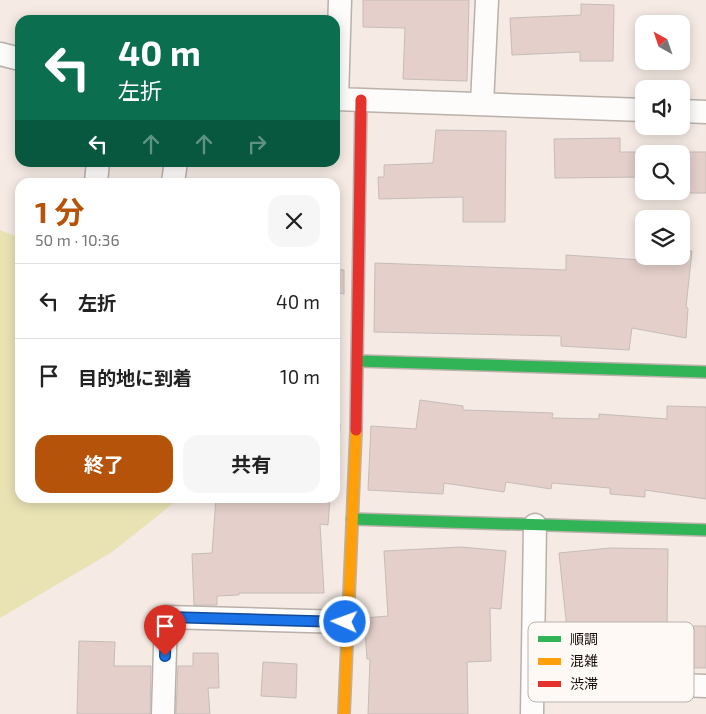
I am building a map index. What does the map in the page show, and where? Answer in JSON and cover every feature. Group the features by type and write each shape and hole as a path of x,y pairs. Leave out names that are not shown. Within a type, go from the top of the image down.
{"street":[{"path":"339,15 340,0"},
{"path":"482,104 487,0"},
{"path":"0,54 15,58"},
{"path":"340,99 635,110"},
{"path":"344,714 345,622 352,519 358,361 361,100"},
{"path":"690,111 706,112"},
{"path":"358,361 706,372"},
{"path":"352,519 706,530"},
{"path":"534,622 535,525"},
{"path":"163,714 166,617 345,622"}],"shaded area":[{"path":"0,230 15,236 15,503 174,503 112,552 0,618"}],"building":[{"path":"363,0 469,0 467,81 403,79 405,28 363,27"},
{"path":"581,4 614,5 613,61 580,61 580,52 512,55 510,18 581,15"},
{"path":"436,130 506,131 505,222 463,222 463,197 379,199 378,177 384,177 384,165 433,163"},
{"path":"620,138 620,152 635,152 635,177 555,178 554,139"},
{"path":"690,152 706,152 706,193 690,193"},
{"path":"690,251 692,251 686,307 688,308 686,338 632,328 629,350 561,346 561,336 374,332 375,263 566,270 566,255 635,260 635,265 690,265"},
{"path":"340,270 344,270 344,294 340,293"},
{"path":"420,400 463,406 463,410 553,413 552,418 599,419 599,414 667,419 667,406 706,407 706,499 645,490 645,497 610,494 610,488 552,483 551,489 506,482 504,492 444,483 443,494 368,490 371,426 416,429"},
{"path":"216,503 330,503 328,525 320,524 324,593 239,593 239,595 217,596 217,605 194,605 192,554 212,553"},
{"path":"461,547 506,551 501,609 490,608 491,661 467,662 468,714 368,714 370,659 367,659 364,618 388,616 384,551"},
{"path":"610,548 668,549 667,622 566,622 559,553"},
{"path":"694,626 706,626 706,668 694,668"},
{"path":"79,641 115,642 114,666 151,666 150,714 77,714"},
{"path":"193,653 218,653 219,688 208,688 210,714 176,714 178,666 193,666"},
{"path":"263,662 297,664 296,698 261,696"}],"traffic: fast":[{"path":"358,361 706,372"},
{"path":"352,519 706,530"}],"traffic: slow":[{"path":"344,714 356,430"}],"traffic: jam":[{"path":"356,430 361,100"}],"route":[{"path":"165,656 166,617 345,622"}]}
